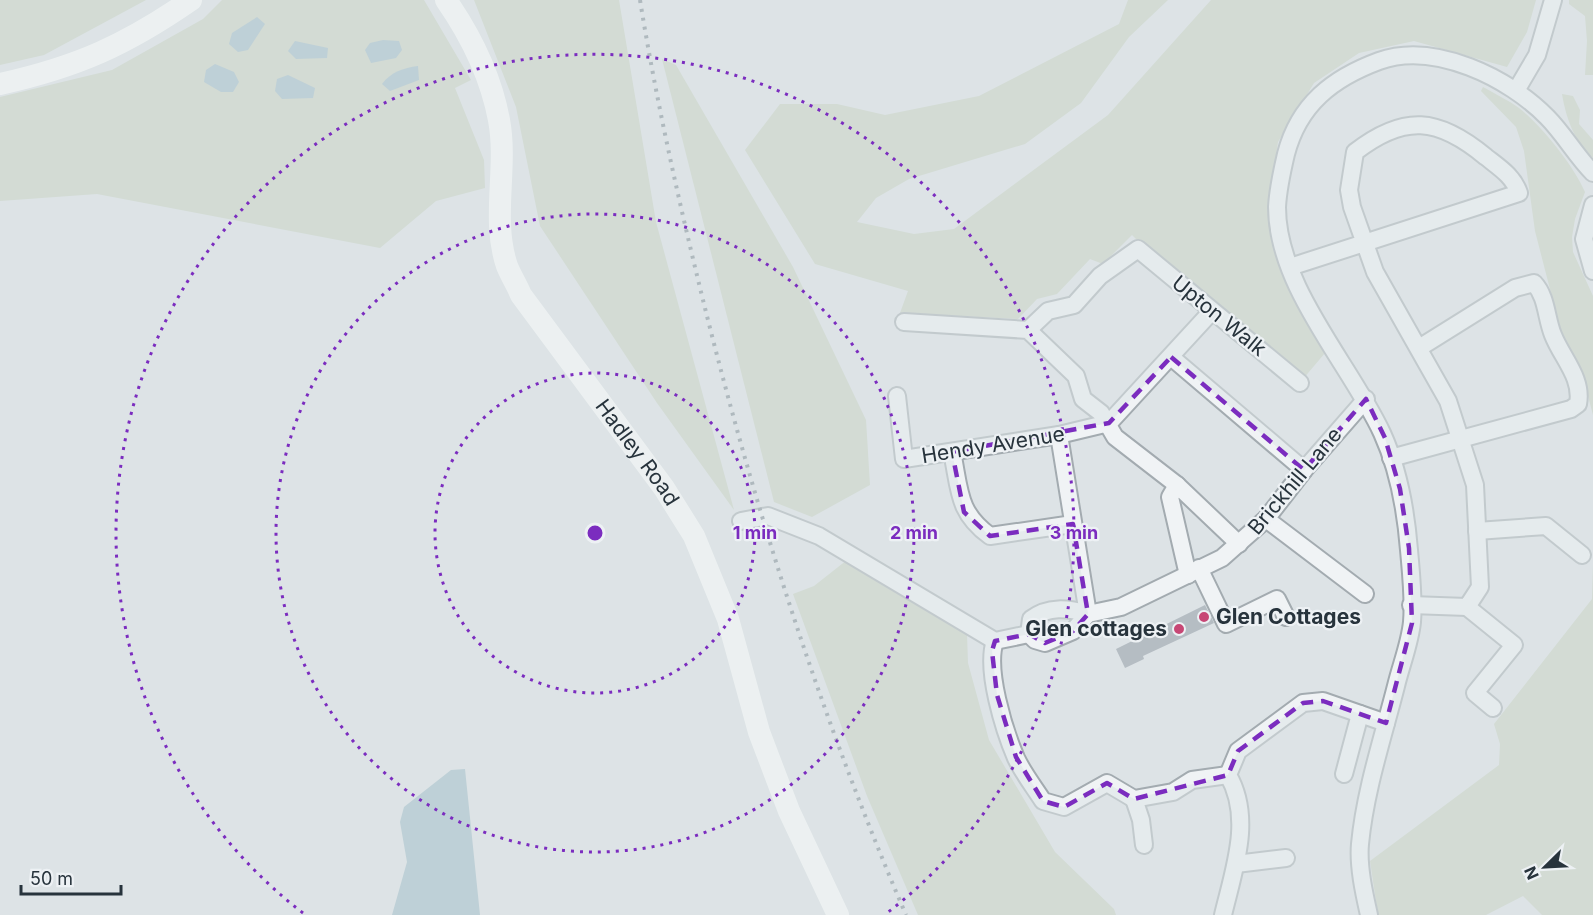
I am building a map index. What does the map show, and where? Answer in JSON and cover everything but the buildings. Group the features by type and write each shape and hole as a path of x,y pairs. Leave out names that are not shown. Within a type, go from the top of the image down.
{"street":[{"path":"0,84 56,70 92,57 143,33 191,0"},
{"name":"Hadley Road","path":"446,0 463,24 478,53 499,120 502,165 500,219 507,266 521,295 664,488 694,536 728,619 767,752 789,811 838,915"},
{"path":"1516,89 1537,56 1553,0"},
{"path":"1369,915 1360,846 1386,723 1412,623 1409,548 1400,489 1384,438 1366,399 1311,313 1290,267 1277,209 1280,180 1289,142 1305,112 1324,91 1347,73 1389,58 1421,57 1462,64 1516,89 1549,119 1593,173"},
{"path":"1290,267 1365,243 1519,193 1514,180 1464,139 1429,126 1401,125 1378,134 1355,152 1349,190 1352,207 1365,243 1375,272 1448,401 1475,485 1480,587 1467,607"},
{"path":"1593,205 1584,239 1593,272"},
{"name":"Upton Walk","path":"1028,330 1048,311 1074,305 1101,276 1138,249 1300,383"},
{"path":"1391,458 1571,409 1578,404 1580,396 1569,361 1553,336 1540,289 1534,283 1515,288 1419,348"},
{"path":"1108,423 1212,311"},
{"path":"904,322 1028,330 1076,376 1083,399 1108,423 1115,437 1177,485 1239,544"},
{"path":"1171,357 1304,470"},
{"name":"Hendy Avenue","path":"897,396 904,459 1059,435 1108,423"},
{"name":"Brickhill Lane","path":"1029,634 1031,619 1040,612 1070,608 1088,614 1121,607 1222,558 1266,519 1304,470 1366,399"},
{"path":"741,521 768,516 819,536 995,641 1029,634 1035,640 1046,643 1073,631 1088,614 1059,435"},
{"path":"952,452 964,512 973,524 990,536 1073,524"},
{"path":"1177,485 1170,497 1193,572 1226,624 1276,599 1286,617"},
{"path":"1266,519 1365,594"},
{"path":"1477,531 1546,526 1582,555"},
{"path":"1412,605 1467,607 1514,645 1475,693 1493,708"},
{"path":"995,641 992,651 997,695 1016,758 1043,801 1064,807 1107,783 1134,800 1141,820 1144,845"},
{"path":"1228,775 1238,750 1303,703 1323,701 1386,723"},
{"path":"1344,774 1360,714"},
{"path":"1134,800 1173,792 1192,780 1228,775"},
{"path":"1223,915 1236,864 1238,832 1242,818 1238,792 1228,775"},
{"path":"1236,864 1286,858"}],"highlighted area":[{"path":"1171,357 1304,470 1366,399 1385,438 1400,489 1409,548 1412,623 1386,723 1323,701 1303,703 1238,751 1228,775 1134,799 1107,783 1064,807 1043,801 1016,757 997,695 992,651 995,641 1029,634 1045,643 1073,631 1088,614 1073,524 990,536 964,512 952,452 1109,423"}],"green space":[{"path":"0,0 146,0 44,55 0,65"},
{"path":"222,0 424,0 471,80 455,88 484,160 485,188 436,201 380,248 97,194 0,201 0,97 112,70 203,19"},
{"path":"474,0 619,0 656,222 734,510 657,403 540,226 516,107"},
{"path":"1128,0 1168,0 1129,37 1081,103 1025,144 909,179 876,198 857,222 914,234 954,229 1108,115 1211,0 1536,0 1527,32 1507,67 1414,41 1359,53 1314,83 1278,142 1268,211 1279,265 1325,353 1303,379 1151,254 1132,235 1103,264 1090,259 1057,294 1037,299 1018,319 900,313 908,291 815,264 745,150 780,104 837,104 885,115 979,96 1119,24"},
{"path":"1569,0 1593,0 1593,75 1585,75 1587,41 1585,16 1569,4"},
{"path":"662,59 676,65 793,267 866,420 870,485 812,517 774,502"},
{"path":"1483,87 1519,108 1537,125 1565,159 1585,192 1575,219 1572,237 1573,252 1593,296 1593,415 1583,377 1560,328 1535,231 1524,151 1516,127 1481,91"},
{"path":"1562,94 1573,96 1580,110 1579,124 1593,140 1593,158 1572,129"},
{"path":"847,560 967,634 968,663 989,740 1055,852 1114,909 1116,915 918,915 867,796 793,594 814,586"},
{"path":"1593,565 1593,915 1542,915 1523,896 1486,915 1378,915 1370,861 1499,765 1500,744 1494,724 1592,599"}],"water":[{"path":"257,17 265,24 248,50 238,52 229,44 232,33"},
{"path":"383,40 399,41 402,50 396,58 371,63 365,50 370,43"},
{"path":"295,41 328,48 327,58 296,59 288,51"},
{"path":"215,64 234,72 239,82 233,92 221,92 204,82 206,70"},
{"path":"418,66 419,80 390,91 382,84 398,71"},
{"path":"288,75 315,88 313,98 282,99 275,91 277,79"},
{"path":"465,769 480,915 392,915 407,862 400,822 404,807 451,770"}],"railway":[{"path":"640,0 660,111 684,222 744,454 817,687 845,764 906,915"}],"place":[{"name":"Glen Cottages","path":"1204,617"},
{"name":"Glen cottages","path":"1179,629"}]}
